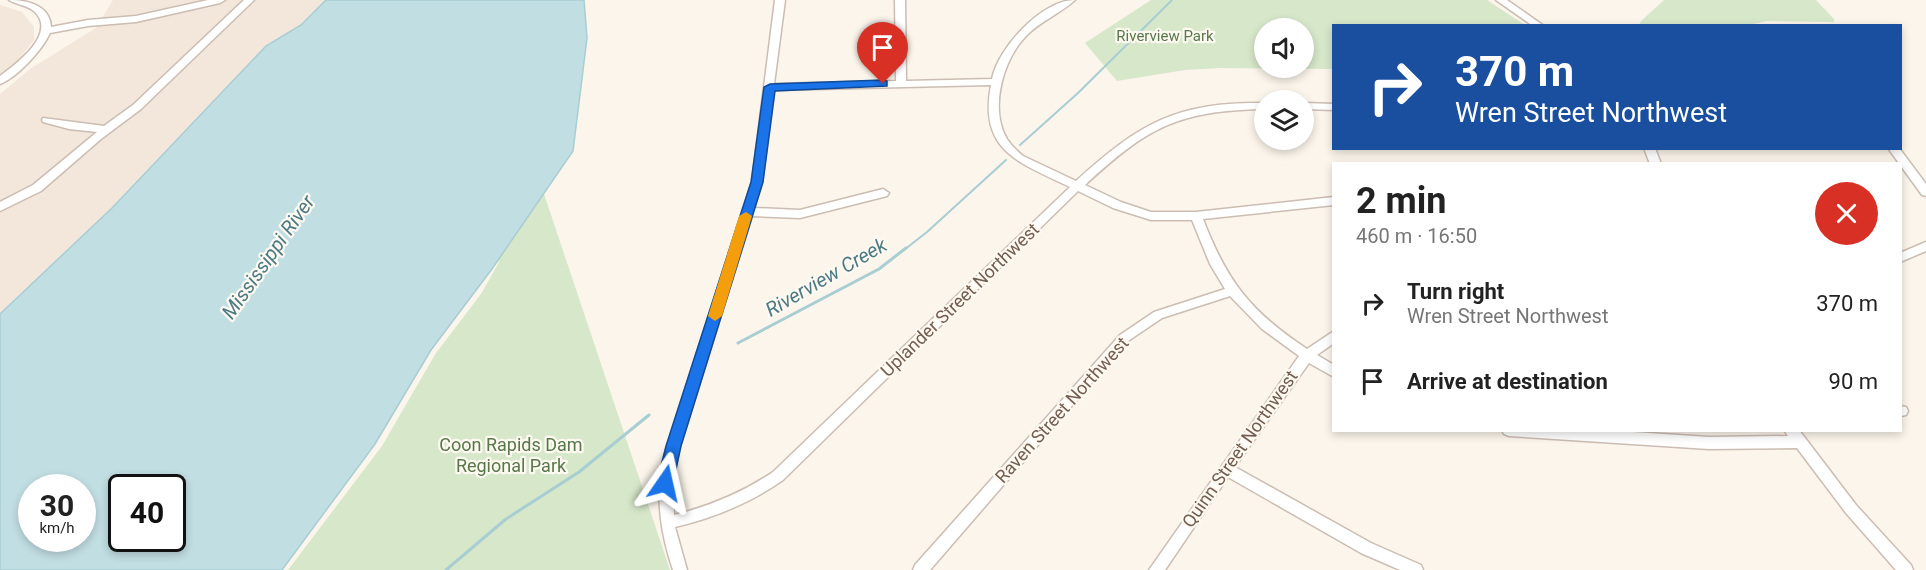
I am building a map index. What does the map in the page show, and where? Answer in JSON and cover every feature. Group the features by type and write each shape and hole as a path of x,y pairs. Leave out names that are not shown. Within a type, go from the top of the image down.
{"street":[{"path":"0,81 35,50 45,31 46,19 39,10 14,0"},
{"path":"45,31 88,23 136,19 220,0"},
{"path":"0,207 38,188 137,107 248,0"},
{"path":"681,570 669,538 664,498 669,460 758,177 780,0"},
{"path":"900,0 901,83"},
{"path":"1050,0 1066,3"},
{"path":"1500,0 1537,24"},
{"path":"1066,3 1019,36 1003,60 994,82 996,126 1003,143 1019,158 1141,214 1171,218 1332,201"},
{"path":"770,87 994,82"},
{"name":"Uplander Street Northwest","path":"667,524 689,519 731,503 759,489 777,476 1077,186 1124,144 1167,119 1219,107 1254,106"},
{"path":"1314,106 1332,107"},
{"path":"47,120 69,126 108,130"},
{"path":"1894,150 1926,192"},
{"path":"747,212 801,214 883,193"},
{"path":"1196,216 1216,265 1233,291 1255,315 1307,356 1332,371"},
{"path":"1902,257 1926,247"},
{"name":"Raven Street Northwest","path":"920,570 1124,338 1158,315 1233,291"},
{"name":"Quinn Street Northwest","path":"1156,570 1281,389 1307,356 1332,337"},
{"path":"1540,432 1709,443 1795,436 1851,508 1906,570"},
{"path":"1226,469 1366,548 1416,570"}],"shaded area":[{"path":"113,0 326,0 301,25 266,46 112,208 0,314 0,94 30,69 96,28"},
{"path":"0,5 22,12 34,27 34,40 17,61 0,74"}],"green space":[{"name":"Riverview Park","path":"1151,0 1487,0 1523,24 1332,24 1332,69 1314,69 1314,18 1254,18 1254,68 1185,70 1117,81 1085,43"},
{"path":"1664,0 1816,0 1834,19 1834,22 1767,21 1753,24 1640,24"},
{"name":"Coon Rapids Dam Regional Park","path":"538,176 670,570 288,570 382,446 436,353 481,294 498,264 515,212"}],"water":[{"name":"Mississippi River","path":"326,0 584,0 587,38 573,151 492,269 431,350 375,444 282,570 0,570 0,314 112,208 266,46 301,25"}],"waterway":[{"name":"Riverview Creek","path":"1020,145 1078,93 1172,0"},
{"name":"Riverview Creek","path":"904,250 1006,160"},
{"name":"Riverview Creek","path":"738,343 879,269 906,248"},
{"name":"Riverview Creek","path":"446,570 506,519 579,472 649,415"}],"slow traffic":[{"path":"715,316 746,216"}],"route":[{"path":"665,483 673,446 757,182 770,87 883,84"}]}
